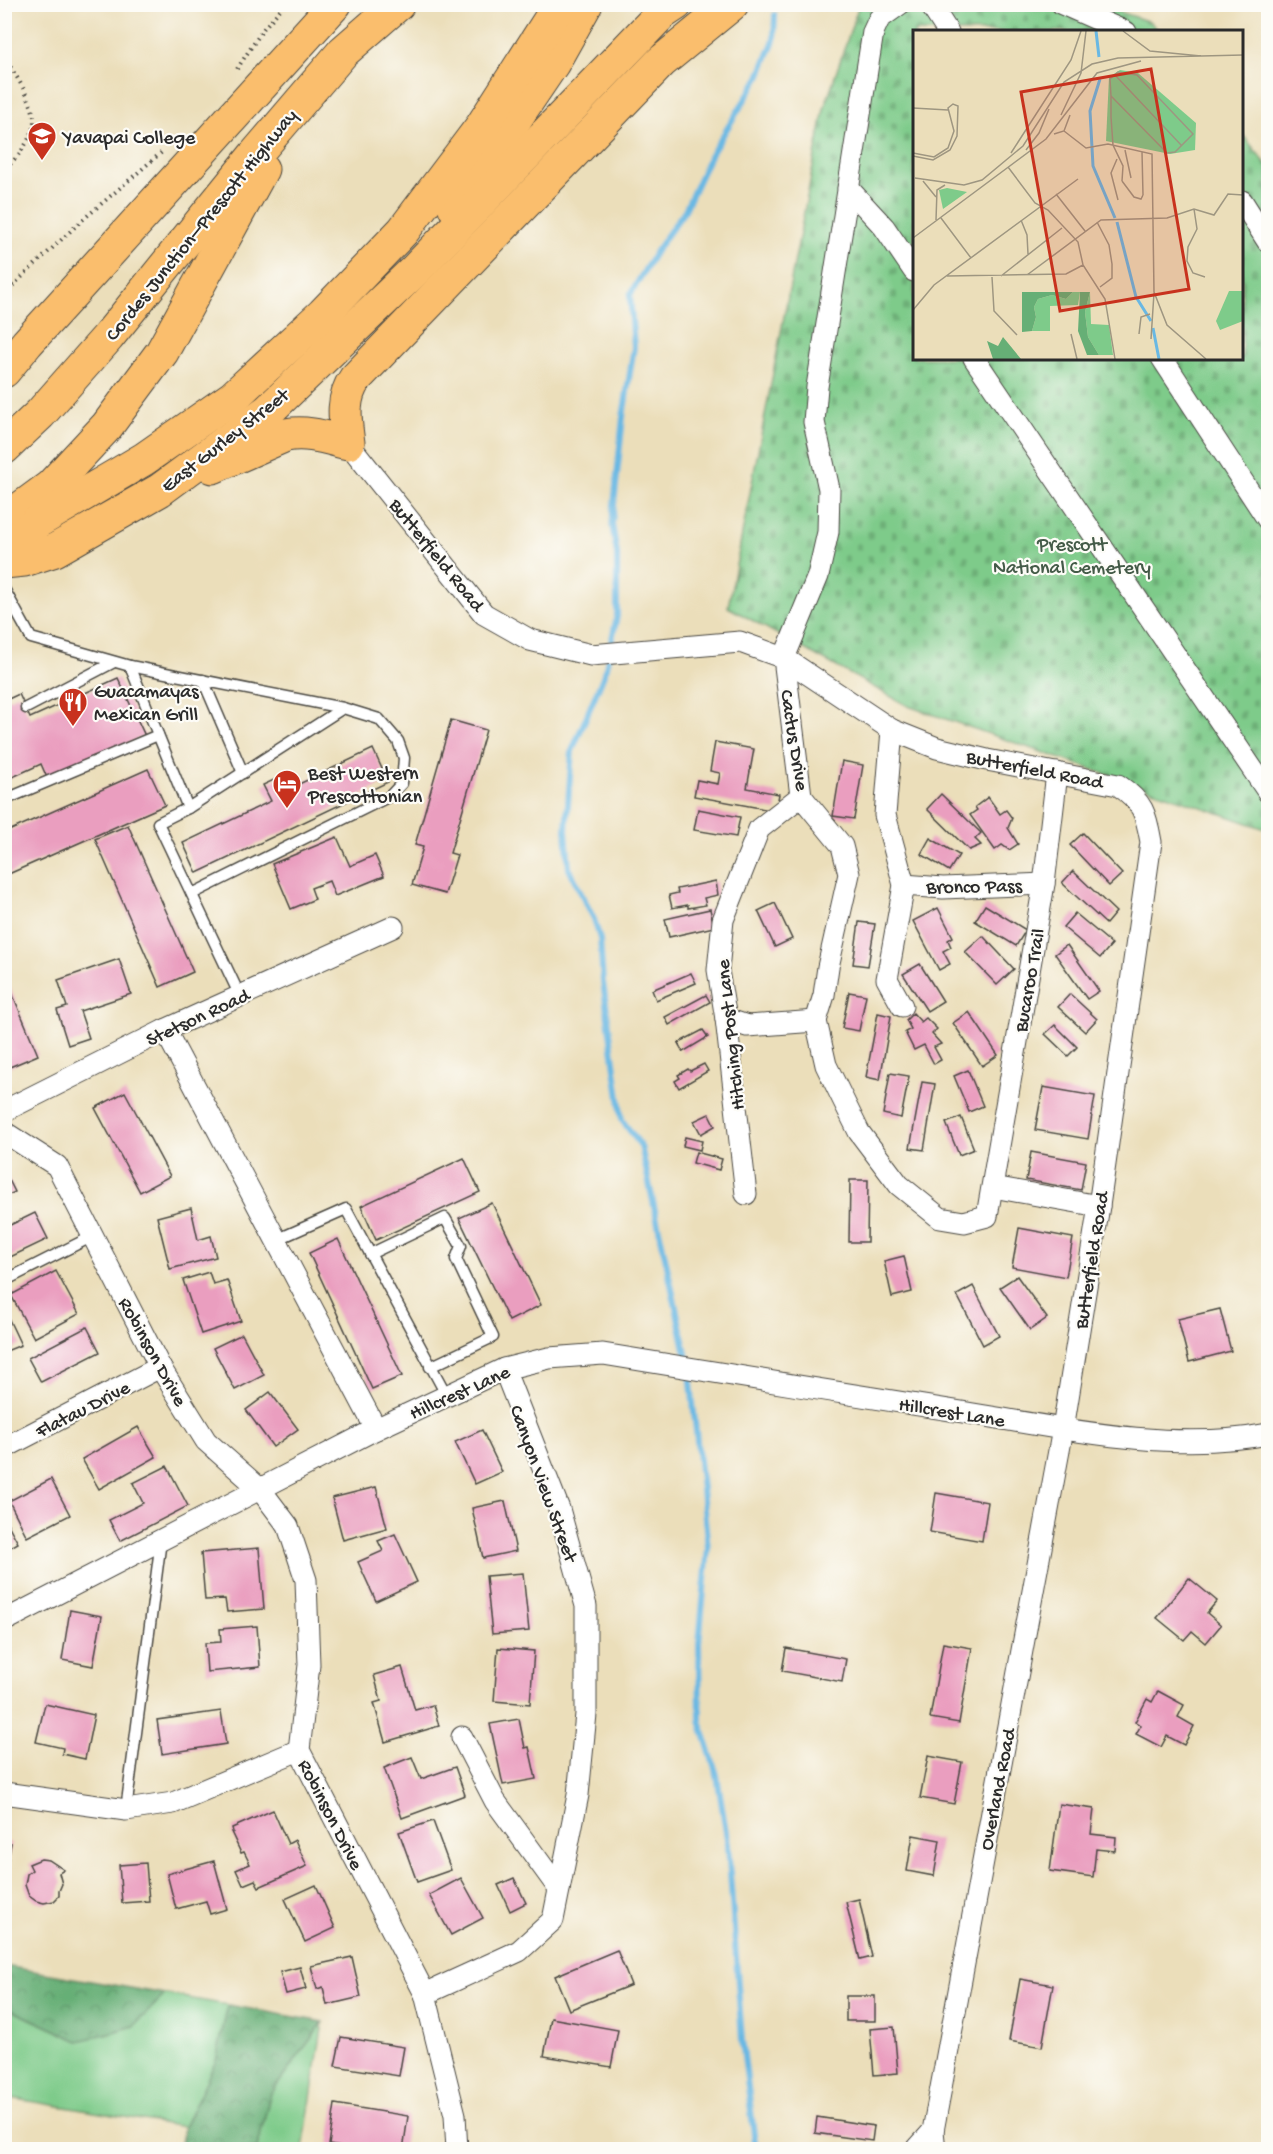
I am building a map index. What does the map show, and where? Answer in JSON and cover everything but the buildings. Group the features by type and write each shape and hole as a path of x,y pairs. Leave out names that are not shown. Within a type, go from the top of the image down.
{"main road":[{"path":"4,371 335,4"},
{"name":"Cordes Junction–Prescott Highway","path":"4,448 40,414 108,337 255,154 343,52 398,4"},
{"path":"4,550 36,522 144,459 233,397 323,314 403,231 482,126 560,4"},
{"path":"415,270 487,158 553,63 586,4"},
{"path":"415,270 661,14 676,4"},
{"path":"160,490 286,435 310,434 348,443 344,408 349,387 355,379 661,62 732,4"},
{"path":"4,520 51,486 106,426 162,352 266,162 343,52"},
{"name":"East Gurley Street","path":"4,561 24,560 55,550 160,490 269,410 415,270"}],"street":[{"path":"784,658 818,576 828,532 829,489 814,422 817,387 873,32 879,19 900,4"},
{"path":"930,4 947,30"},
{"path":"1062,4 1121,30"},
{"path":"848,188 884,227 913,268"},
{"path":"1243,203 1269,242"},
{"path":"975,360 1269,792"},
{"path":"1163,360 1269,520"},
{"name":"Butterfield Road","path":"348,443 484,614 530,640 591,655 740,642 784,658 892,730 937,748 987,760 1107,782 1118,785 1132,795 1146,815 1151,842 1099,1206 1063,1429"},
{"name":"Cactus Drive","path":"784,658 801,796 842,846 849,874 828,967 825,994 816,1021"},
{"path":"892,730 885,815 904,885 887,979 902,1006"},
{"name":"Bucaroo Trail","path":"816,1021 826,1065 859,1132 899,1185 940,1218 964,1222 987,1216 1044,884 1057,773"},
{"name":"Hitching Post Lane","path":"746,1194 726,1019 718,970 723,920 759,829 801,796"},
{"name":"Bronco Pass","path":"904,885 943,888 1044,884"},
{"name":"Stetson Road","path":"4,1111 165,1030 393,927"},
{"path":"726,1019 747,1026 816,1021"},
{"path":"165,1030 376,1429"},
{"name":"Robinson Drive","path":"4,1132 57,1166 160,1367 206,1441 260,1489 288,1526 306,1580 309,1665 299,1750 425,1994 455,2115 457,2150"},
{"path":"993,1187 1099,1206"},
{"name":"Hillcrest Lane","path":"5,1624 376,1429 504,1369 549,1358 603,1354 1063,1429"},
{"name":"Flatau Drive","path":"4,1448 160,1367"},
{"name":"Canyon View Street","path":"425,1994 519,1950 553,1920 578,1795 586,1714 586,1606 559,1509 504,1369"},
{"path":"1063,1429 1177,1442 1243,1439 1269,1434"},
{"name":"Overland Road","path":"934,2140 1063,1429"},
{"path":"462,1737 495,1801 559,1889"},
{"path":"4,1793 126,1810 172,1803 299,1750"},
{"path":"916,2150 934,2140"}],"lane":[{"path":"4,589 31,638 130,666 343,708 379,718 398,741 404,759 402,783 390,796 192,894"},
{"path":"26,708 114,662"},
{"path":"130,666 188,808"},
{"path":"203,680 243,773"},
{"path":"240,996 158,823 188,808 343,708"},
{"path":"4,800 158,735"},
{"path":"276,1240 346,1209 447,1396"},
{"path":"370,1254 445,1218 461,1246 456,1259 493,1337 430,1367"},
{"path":"4,1281 93,1236"},
{"path":"126,1810 161,1540"}],"path":[{"path":"235,73 264,28 285,4"},
{"path":"1251,4 1269,8"},
{"path":"4,57 21,84 34,114 30,136 17,159 4,170"},
{"path":"4,294 164,149"}],"green space":[{"name":"Prescott National Cemetery","path":"859,5 1100,5 1150,22 1157,30 913,30 913,360 1243,360 1243,135 1268,166 1268,830 908,706 728,607 824,109"},
{"path":"5,1966 165,1994 134,2026 79,2041 5,2007"},
{"path":"165,1994 228,2005 216,2061 184,2127 5,2097 4,2007 79,2041 134,2026"},
{"path":"228,2005 323,2022 270,2095 257,2149 180,2149 184,2127 216,2061"},
{"path":"323,2022 303,2149 257,2150 270,2095"}],"waterway":[{"path":"688,1363 641,1146 622,1120 603,982 600,939 594,919 569,869 566,830 572,751 605,672 617,616 617,554 612,524 623,417 634,347 630,295 656,251 685,210 710,156 759,77 774,40 775,15"},
{"path":"690,1373 708,1548 699,1643 700,1721 717,1775 728,1845 742,2040 756,2150"}],"place":[{"name":"Yavapai College","path":"42,162"},
{"name":"Guacamayas Mexican Grill","path":"73,728"},
{"name":"Best Western Prescottonian","path":"287,810"}]}
